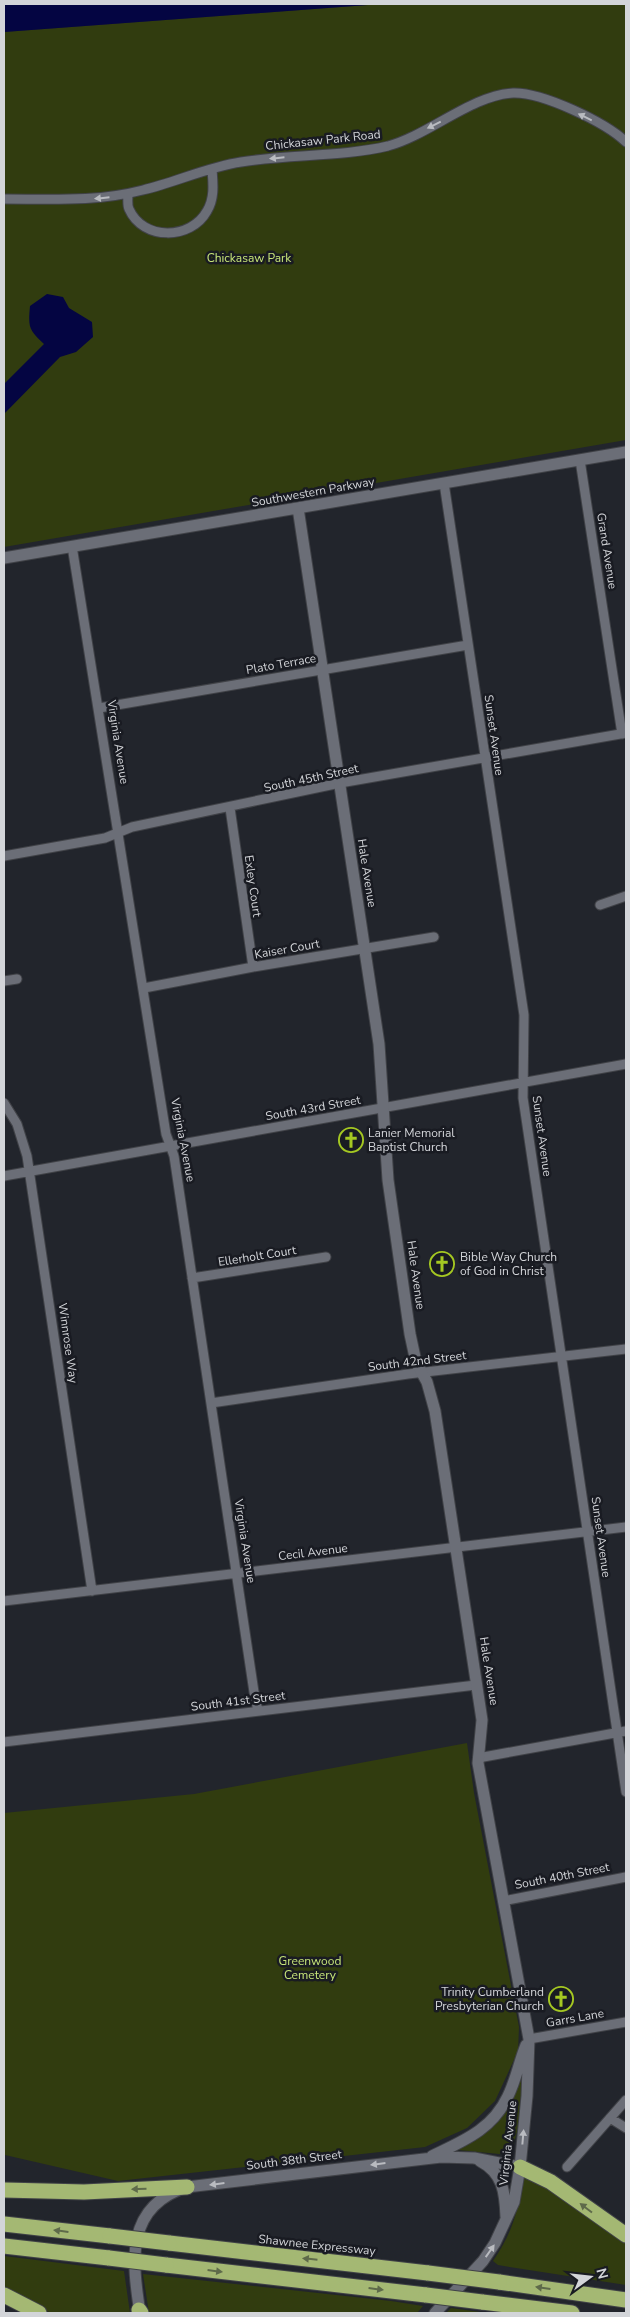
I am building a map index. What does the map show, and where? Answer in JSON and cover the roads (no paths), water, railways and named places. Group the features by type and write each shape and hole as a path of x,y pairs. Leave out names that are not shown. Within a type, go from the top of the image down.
{"highway":[{"path":"520,2167 551,2182 595,2215 626,2235"},
{"path":"4,2190 84,2192 187,2187"},
{"name":"Shawnee Expressway","path":"4,2224 428,2273 626,2300"},
{"path":"4,2246 572,2313"},
{"path":"4,2295 39,2313"}],"street":[{"name":"Chickasaw Park Road","path":"4,199 84,199 128,194 212,169 247,161 390,145 414,136 495,96 514,93 534,95 556,103 603,126 626,142"},
{"path":"128,194 128,208 143,226 156,232 174,232 192,225 207,212 211,201 212,169"},
{"name":"Southwestern Parkway","path":"4,558 626,452"},
{"name":"Grand Avenue","path":"580,460 624,734"},
{"name":"Sunset Avenue","path":"444,484 524,1015 524,1098 588,1531 622,1732 626,1792"},
{"name":"Hale Avenue","path":"298,508 379,1044 388,1180 413,1348 427,1382 435,1411 482,1720 478,1758 529,2039"},
{"name":"Virginia Avenue","path":"72,546 166,1134 174,1156 258,1711"},
{"name":"Plato Terrace","path":"98,708 468,645"},
{"name":"South 45th Street","path":"4,856 105,838 132,827 230,808 340,783 624,734"},
{"name":"Exley Court","path":"230,808 253,967"},
{"path":"600,905 626,896"},
{"name":"Kaiser Court","path":"144,988 253,967 434,937"},
{"path":"4,982 18,979"},
{"name":"South 43rd Street","path":"4,1176 626,1064"},
{"name":"Winnrose Way","path":"4,1103 17,1124 25,1146 30,1172 92,1591"},
{"name":"Ellerholt Court","path":"192,1278 326,1257"},
{"name":"South 42nd Street","path":"210,1403 422,1373 626,1349"},
{"name":"Cecil Avenue","path":"4,1601 626,1527"},
{"name":"South 41st Street","path":"4,1742 476,1685"},
{"path":"478,1758 622,1732"},
{"name":"South 40th Street","path":"503,1901 626,1877"},
{"name":"Garrs Lane","path":"529,2039 626,2022"},
{"path":"427,2159 474,2136 491,2121 508,2096 529,2039"},
{"name":"Virginia Avenue","path":"435,2313 483,2261 496,2244 514,2202 520,2167 527,2096 529,2039"},
{"path":"567,2167 626,2100"},
{"path":"610,2118 626,2128"},
{"path":"474,2158 488,2165 502,2182 507,2218"},
{"name":"South 38th Street","path":"140,2312 135,2279 137,2231 157,2201 172,2192 187,2187 427,2159 474,2158 520,2167"}],"place":[{"name":"Lanier Memorial Baptist Church","path":"351,1140"},
{"name":"Bible Way Church of God in Christ","path":"442,1264"},
{"name":"Trinity Cumberland Presbyterian Church","path":"561,1999"}],"park label":[{"name":"Chickasaw Park","path":"249,258"},
{"name":"Greenwood Cemetery","path":"310,1968"}]}
